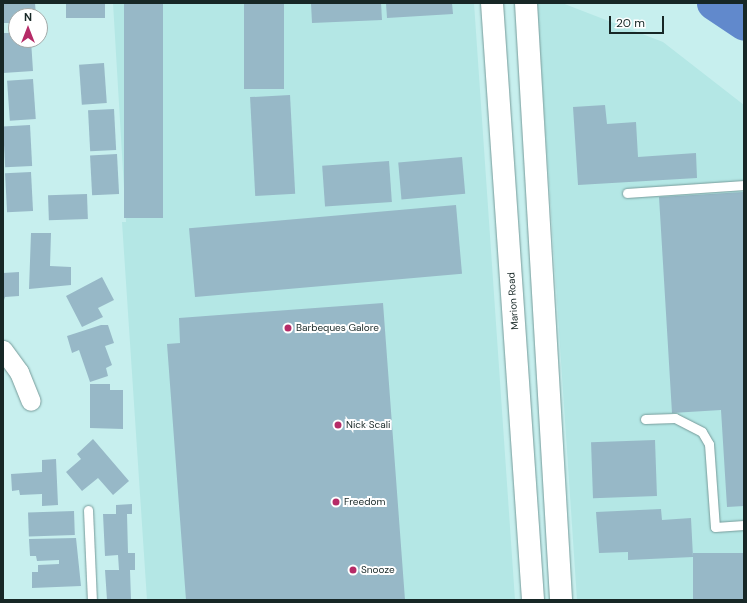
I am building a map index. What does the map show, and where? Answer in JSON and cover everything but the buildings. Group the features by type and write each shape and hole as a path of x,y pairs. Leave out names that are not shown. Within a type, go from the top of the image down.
{"main road":[{"name":"Marion Road","path":"492,3 533,600"},
{"path":"526,3 561,600"}],"street":[{"path":"3,350 19,372 31,401"}],"lane":[{"path":"627,193 744,185"},
{"path":"645,419 675,418 702,432 709,444 715,527 744,525"},
{"path":"88,510 92,600"}],"shaded area":[{"path":"113,3 474,3 515,600 147,600 122,222 126,222"},
{"path":"537,3 562,3 663,42 744,105 744,600 577,600"}],"waterway":[{"path":"713,3 744,24"}],"place":[{"name":"Barbeques Galore","path":"288,328"},
{"name":"Nick Scali","path":"338,425"},
{"name":"Freedom","path":"336,502"},
{"name":"Snooze","path":"353,570"}]}
